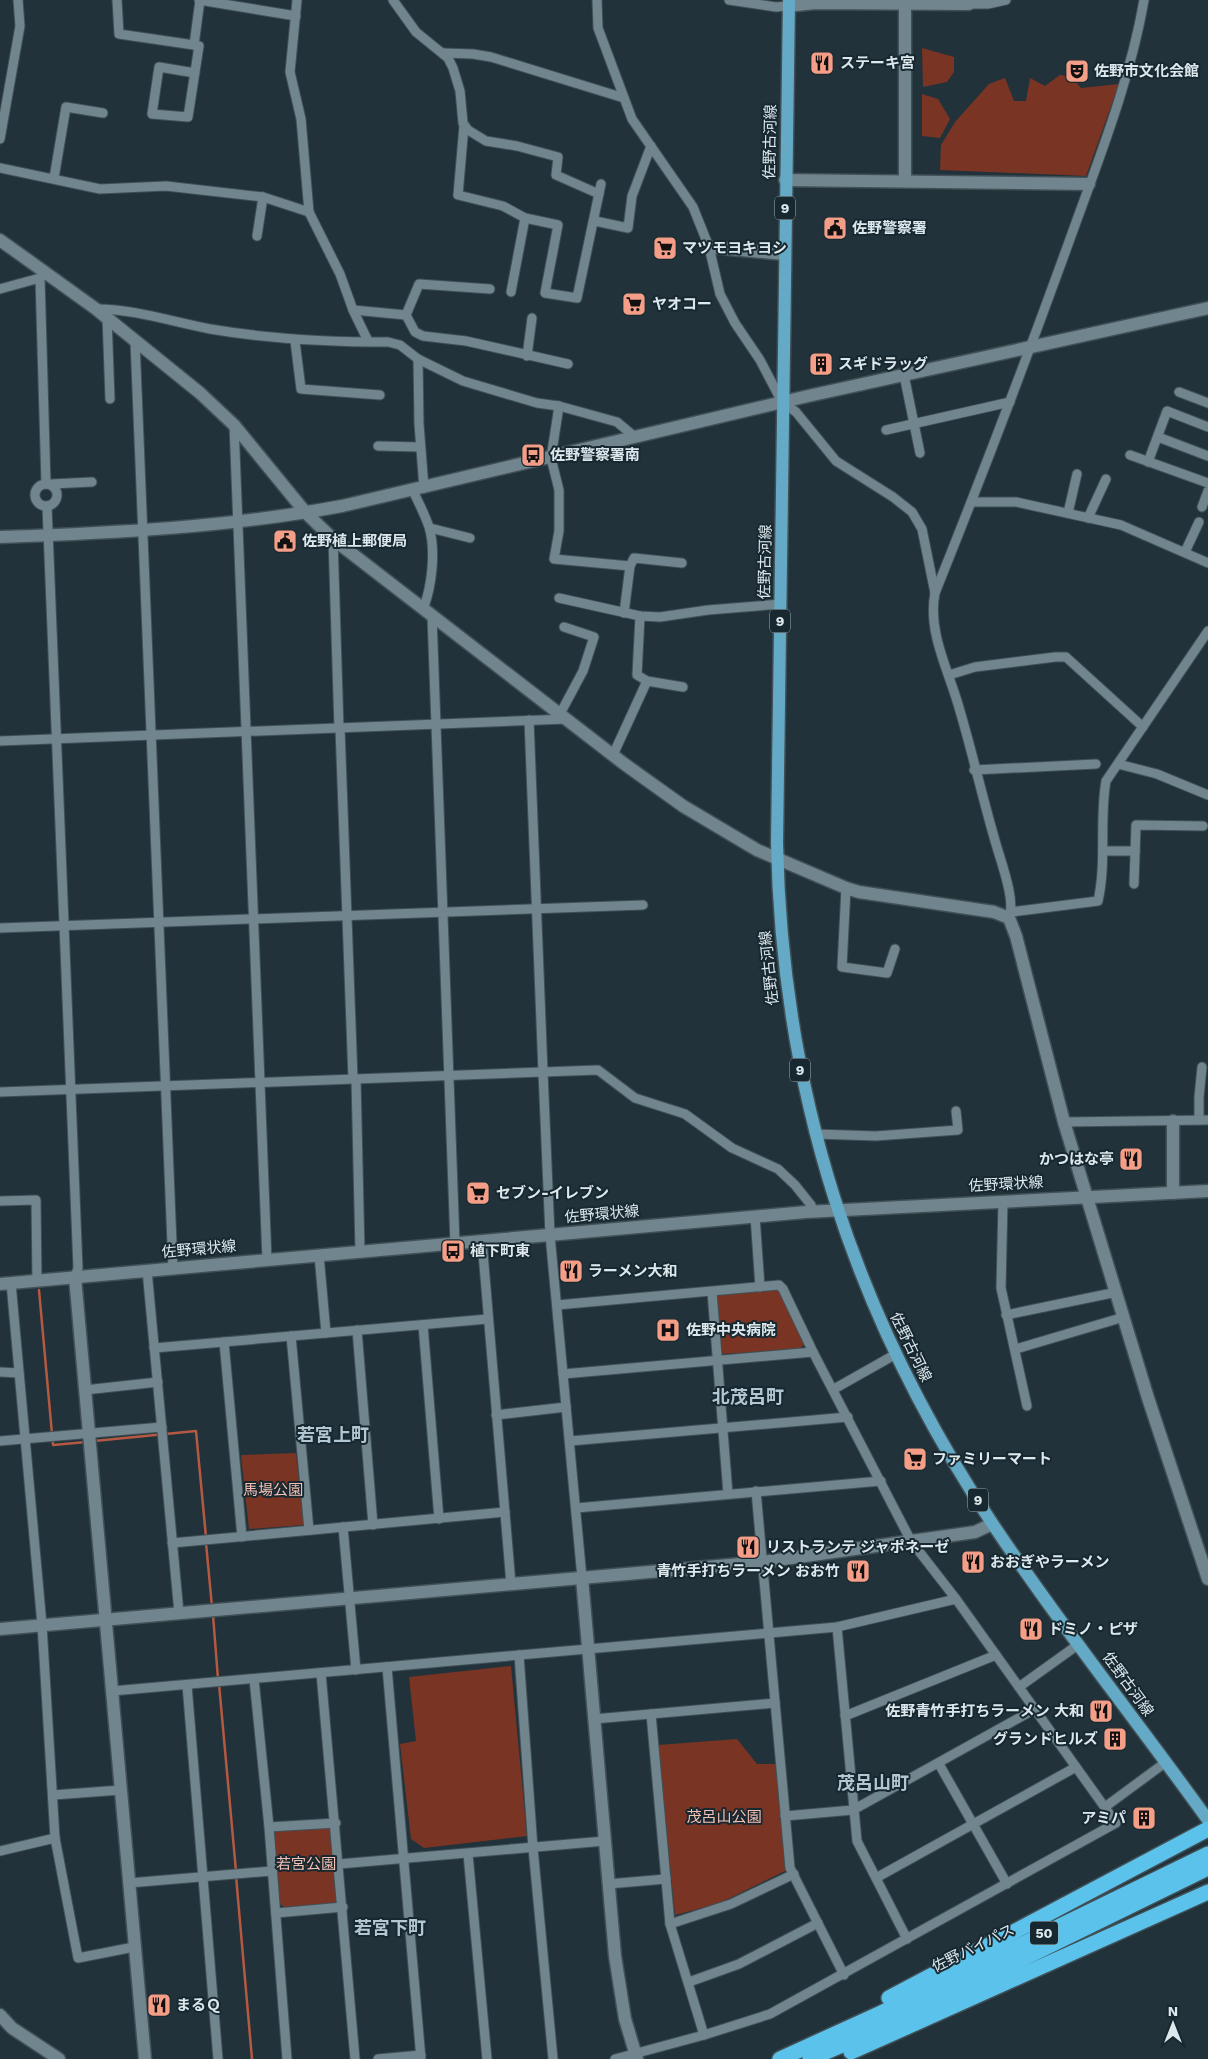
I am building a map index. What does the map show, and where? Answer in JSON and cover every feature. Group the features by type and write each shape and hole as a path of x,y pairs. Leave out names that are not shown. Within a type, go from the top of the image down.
{"highway":[{"path":"817,2052 835,2030 878,2004 1208,1829"},
{"name":"佐野バイパス","path":"780,2059 817,2052 1208,1854"},
{"name":"佐野バイパス","path":"885,2018 1208,1868"},
{"path":"817,2052 844,2055 897,2033 1208,1892"}],"main road":[{"name":"佐野古河線","path":"788,3 777,860 786,990 799,1067 815,1134 855,1262 896,1354 927,1414 992,1524 1208,1820"}],"street":[{"path":"0,139 20,26 18,0"},
{"path":"117,0 120,34 198,46 188,117 152,114 159,67 194,73"},
{"path":"194,45 199,0 296,16"},
{"path":"297,0 290,72 300,112 309,212 340,274 353,310 368,341"},
{"path":"393,0 416,32 448,58 456,77 464,126 458,195 503,206 525,218 558,225 544,293 577,298 601,184"},
{"path":"598,0 596,22 632,119 693,208 709,247 720,294 760,360 782,402 796,412 836,461 893,497 912,512 922,529 935,593 933,623 1003,867 1010,915 1064,1122 1208,1579"},
{"path":"729,0 776,7 788,3 905,2 988,4 1006,0"},
{"path":"935,593 1010,402 1089,184 1137,41 1144,0"},
{"path":"905,2 905,181"},
{"path":"443,53 474,54 491,57 624,98"},
{"path":"54,178 66,107 103,113"},
{"path":"464,126 486,141 517,146 558,157 556,175 599,194"},
{"path":"594,221 628,228 632,196 651,146"},
{"path":"0,168 100,189 166,186 263,196 309,212"},
{"path":"785,180 1089,184"},
{"path":"258,236 263,196"},
{"path":"511,292 525,218"},
{"path":"0,240 43,276 96,309 200,393 234,425 306,513 333,539 613,755 706,821 777,860 846,888 859,892 1010,915 1097,902 1104,851 1104,793 1106,780 1208,631"},
{"path":"709,247 784,254"},
{"path":"0,289 43,276"},
{"path":"43,276 49,484"},
{"path":"490,288 419,284 406,315 414,332 423,336 466,341 568,364"},
{"path":"0,537 143,531 306,513 419,489 782,402 1031,345 1208,308"},
{"path":"96,309 142,315 210,329 295,341 368,341 400,345 418,359 463,381 537,403 559,406 617,422 636,437"},
{"path":"353,310 406,315"},
{"path":"107,318 110,399"},
{"path":"527,356 532,318"},
{"path":"135,341 173,1268"},
{"path":"295,341 301,389 380,395"},
{"path":"418,359 419,489 430,528 432,552 427,612 434,724 455,1243"},
{"path":"904,375 920,453"},
{"path":"1179,392 1208,403"},
{"path":"886,430 1010,402"},
{"path":"559,406 551,458 559,490 559,531 554,559 630,566"},
{"path":"1148,462 1167,411 1208,426"},
{"path":"234,425 236,522 267,1260"},
{"path":"1158,437 1208,456"},
{"path":"378,446 420,447"},
{"path":"1130,455 1208,484"},
{"path":"1068,513 1077,474"},
{"path":"1088,518 1106,479"},
{"path":"49,484 57,490 57,498 53,504 47,506 39,503 35,496 38,488 49,484 92,482"},
{"path":"1202,507 1208,491"},
{"path":"972,502 1016,502 1121,525 1208,563"},
{"path":"47,506 78,1268 75,1277 145,2059"},
{"path":"1185,552 1199,522"},
{"path":"430,528 470,538"},
{"path":"333,539 355,1079 360,1252"},
{"path":"624,614 630,566 634,558 682,563"},
{"path":"559,598 624,614 660,617 708,610 781,604"},
{"path":"640,616 637,675 647,681 682,687"},
{"path":"564,627 594,637 564,717"},
{"path":"949,675 975,667 1055,657 1066,658 1143,727"},
{"path":"613,755 647,681"},
{"path":"0,741 529,720 564,717"},
{"path":"529,720 550,1235 576,1508 608,1884 620,1994 636,2056"},
{"path":"974,770 1096,764"},
{"path":"1118,764 1157,774 1208,795"},
{"path":"1134,884 1136,825 1203,826"},
{"path":"1104,851 1135,851"},
{"path":"846,888 842,967 887,973 895,949"},
{"path":"0,928 643,905"},
{"path":"1064,1122 1204,1120 1199,1097 1202,1067"},
{"path":"0,1092 598,1070 636,1098 685,1114 732,1148 778,1169 811,1205 813,1212"},
{"path":"815,1134 876,1136 958,1130 956,1111"},
{"path":"1173,1121 1173,1193"},
{"name":"佐野環状線","path":"5,1284 755,1216 1087,1196 1208,1191"},
{"path":"0,1201 36,1200 37,1281"},
{"path":"1003,1201 1001,1288 1006,1315 1016,1349 1027,1406"},
{"path":"755,1216 760,1287"},
{"path":"482,1241 511,1584"},
{"path":"319,1255 326,1333"},
{"path":"148,1270 178,1613"},
{"path":"5,1284 26,1439 42,1625 55,1838 78,1958 134,1947"},
{"path":"557,1304 779,1285 783,1289 813,1352 834,1389 911,1541 956,1599 1116,1823 844,1975 770,2014 636,2056 615,2059"},
{"path":"712,1292 728,1494"},
{"path":"1006,1315 1117,1292"},
{"path":"1016,1349 1124,1317"},
{"path":"154,1348 488,1319"},
{"path":"422,1325 439,1519"},
{"path":"357,1330 374,1524"},
{"path":"291,1336 309,1530"},
{"path":"224,1342 242,1537"},
{"path":"563,1374 813,1352"},
{"path":"834,1389 896,1354"},
{"path":"0,1372 18,1373"},
{"path":"85,1390 158,1382"},
{"path":"496,1415 566,1407"},
{"path":"570,1441 848,1417"},
{"path":"0,1441 162,1427"},
{"path":"576,1508 881,1481"},
{"path":"756,1491 790,1868 844,1975"},
{"path":"172,1543 506,1512"},
{"path":"0,1629 763,1562 975,1532 992,1524"},
{"path":"343,1527 356,1670"},
{"path":"112,1691 837,1627 956,1599"},
{"path":"837,1627 857,1841 907,1939"},
{"path":"1019,1687 1079,1644"},
{"path":"519,1655 533,1848 553,2059"},
{"path":"845,1716 996,1655"},
{"path":"378,2059 421,2057 387,1667"},
{"path":"321,1673 340,1864 355,2059"},
{"path":"254,1679 269,1827 287,2059"},
{"path":"187,1685 218,2059"},
{"path":"594,1719 775,1703"},
{"path":"785,1816 853,1810 1035,1709"},
{"path":"651,1714 670,1924 704,2035"},
{"path":"1105,1806 1166,1762"},
{"path":"938,1764 1007,1884"},
{"path":"876,1878 1076,1767"},
{"path":"53,1795 121,1790"},
{"path":"269,1827 336,1823"},
{"path":"0,1851 55,1838"},
{"path":"340,1864 605,1841"},
{"path":"468,1854 487,2059"},
{"path":"129,1883 272,1871"},
{"path":"670,1924 731,1904 794,1874"},
{"path":"608,1884 666,1879"},
{"path":"276,1913 343,1907"},
{"path":"689,1982 739,1964 818,1923"},
{"path":"0,2015 12,2028 59,2059"}],"green space":[{"path":"922,48 954,57 954,72 947,82 923,87"},
{"path":"1060,75 1072,77 1081,88 1119,84 1086,176 940,170 941,145 955,122 989,84 1005,78 1014,101 1026,101 1030,78 1045,86"},
{"path":"922,94 938,99 950,119 940,138 922,136"},
{"path":"778,1289 805,1343 799,1350 721,1354 716,1294"},
{"name":"馬場公園","path":"296,1453 304,1525 249,1529 241,1455"},
{"path":"511,1666 527,1836 424,1848 411,1839 400,1744 416,1741 409,1677"},
{"name":"茂呂山公園","path":"737,1739 757,1764 777,1764 787,1870 718,1904 675,1915 658,1745"},
{"name":"若宮公園","path":"335,1824 340,1900 335,1904 284,1907 278,1902 271,1828"}],"waterway":[{"path":"39,1290 53,1445 86,1442"},
{"path":"94,1441 196,1431 206,1537"},
{"path":"206,1543 212,1607"},
{"path":"213,1615 218,1679"},
{"path":"219,1684 236,1871"},
{"path":"236,1876 252,2059"}],"place":[{"name":"ステーキ宮","path":"822,63"},
{"name":"佐野市文化会館","path":"1077,71"},
{"name":"佐野警察署","path":"835,228"},
{"name":"マツモヨキヨシ","path":"665,248"},
{"name":"ヤオコー","path":"634,304"},
{"name":"スギドラッグ","path":"821,364"},
{"name":"佐野警察署南","path":"533,455"},
{"name":"佐野植上郵便局","path":"285,541"},
{"name":"かつはな亭","path":"1131,1159"},
{"name":"セブン-イレブン","path":"478,1193"},
{"name":"植下町東","path":"453,1251"},
{"name":"ラーメン大和","path":"571,1271"},
{"name":"佐野中央病院","path":"668,1330"},
{"name":"ファミリーマート","path":"915,1459"},
{"name":"リストランテ ジャポネーゼ","path":"748,1547"},
{"name":"おおぎやラーメン","path":"973,1562"},
{"name":"青竹手打ちラーメン おお竹","path":"858,1571"},
{"name":"ドミノ・ピザ","path":"1031,1629"},
{"name":"佐野青竹手打ちラーメン 大和","path":"1101,1711"},
{"name":"グランドヒルズ","path":"1115,1739"},
{"name":"アミパ","path":"1144,1818"},
{"name":"まるＱ","path":"159,2005"}],"district":[{"name":"北茂呂町","path":"748,1396"},
{"name":"若宮上町","path":"333,1434"},
{"name":"茂呂山町","path":"873,1782"},
{"name":"若宮下町","path":"390,1927"}]}
